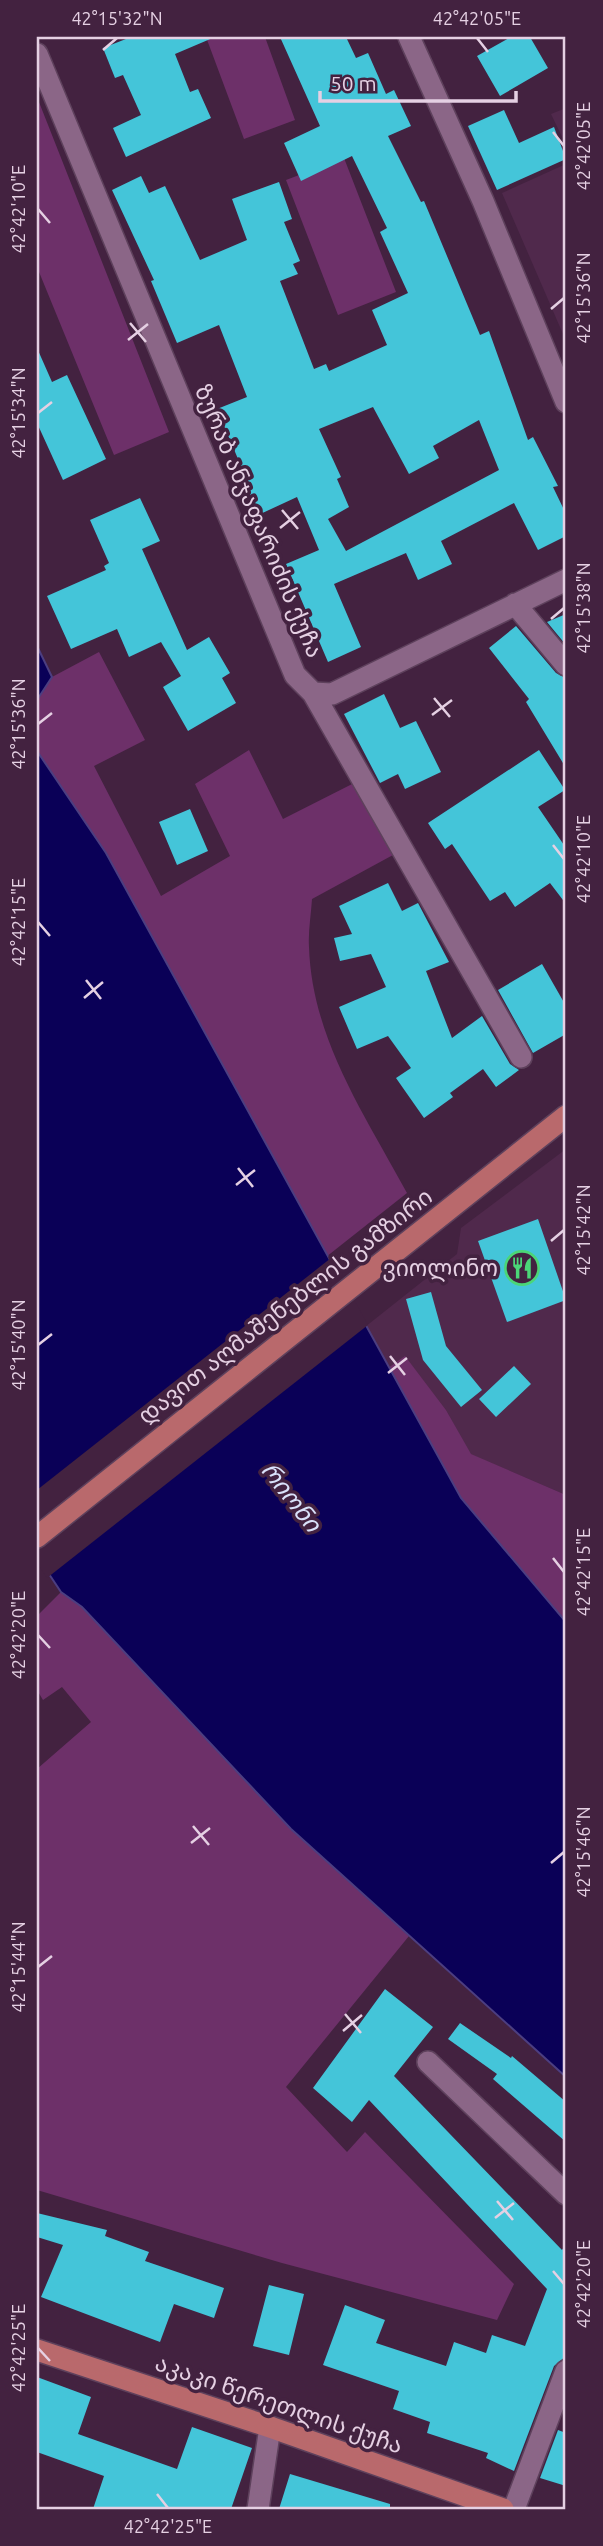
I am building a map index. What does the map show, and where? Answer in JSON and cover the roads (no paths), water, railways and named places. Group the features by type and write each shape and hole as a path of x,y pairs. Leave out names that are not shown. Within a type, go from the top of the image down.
{"main road":[{"name":"დავით აღმაშენებლის გამზირი","path":"37,1536 566,1116"},
{"name":"აკაკი წერეთლის ქუჩა","path":"37,2350 270,2427 503,2509"}],"street":[{"path":"409,37 483,201 566,402"},
{"name":"ზურაბ ანჯაფარიძის ქუჩა","path":"37,54 295,675 313,693 521,1058"},
{"path":"313,693 332,694 566,580"},
{"path":"515,604 566,665"},
{"path":"428,2062 566,2194"},
{"path":"514,2509 566,2371"},
{"path":"258,2509 270,2427"}],"water":[{"path":"37,646 52,677 37,700"},
{"name":"რიონი","path":"37,751 106,853 461,1498 566,1622 566,2077 291,1829 82,1607 61,1592 37,1556"}],"place":[{"name":"ვიოლინო","path":"522,1268"}]}
